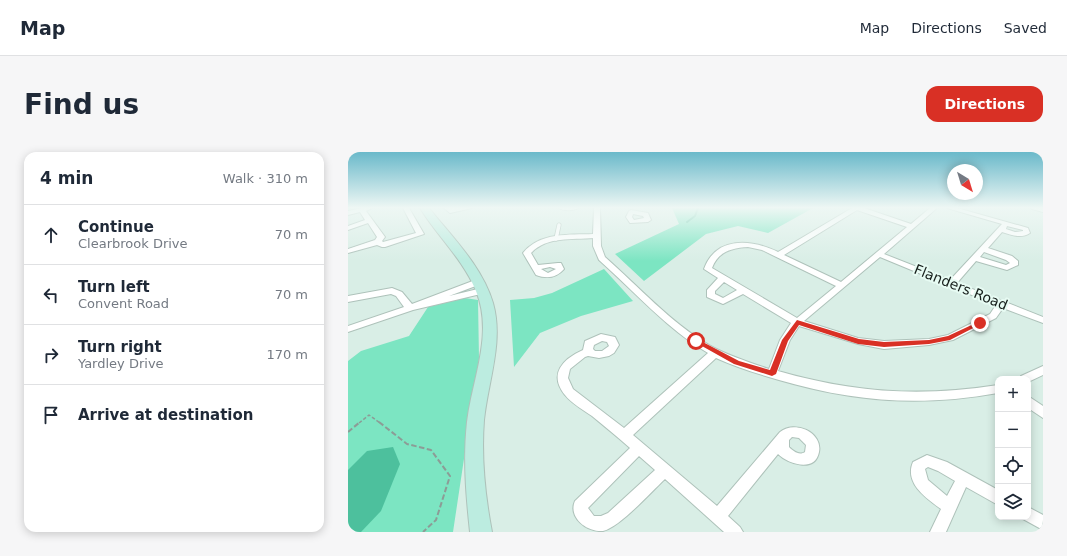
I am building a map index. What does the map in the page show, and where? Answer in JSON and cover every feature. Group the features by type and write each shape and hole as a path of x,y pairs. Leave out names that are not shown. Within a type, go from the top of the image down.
{"street":[{"path":"372,226 381,237 378,242"},
{"path":"348,250 378,242 382,245 388,244 420,234 416,226"},
{"path":"438,226 463,258 480,287 487,303 491,328 488,363 476,419 473,464 481,532"},
{"path":"596,226 597,246 602,258 696,341 736,363 820,388 882,397 944,397 995,389"},
{"path":"778,255 827,226"},
{"path":"772,374 785,340 797,322 912,226"},
{"path":"952,283 1002,227 999,226"},
{"path":"536,268 527,254 536,244 556,239 596,236"},
{"path":"841,285 751,244 726,248 718,252 710,263 708,269 797,322 858,341 884,345 929,342 950,338 993,316 1002,303"},
{"path":"974,258 1007,268 1015,263 1009,258 982,249"},
{"name":"Flanders Road","path":"878,254 1043,320"},
{"path":"723,278 711,290 710,295 714,298 723,301 744,290"},
{"path":"348,329 410,308 480,287"},
{"path":"348,299 392,291 398,294 410,308"},
{"path":"589,351 572,358 564,369 564,383 569,392 624,435 735,532"},
{"path":"624,435 716,352"},
{"path":"1031,376 1043,370"},
{"path":"1031,403 1043,412"},
{"path":"717,517 781,441"},
{"path":"639,448 580,506 582,514 590,523 602,524 613,518 665,470"},
{"path":"950,506 922,485 917,476 918,466 927,461 942,466 995,496"},
{"path":"938,532 962,478"},
{"path":"1031,516 1043,523"}],"lane":[{"path":"556,239 559,226"}],"path":[{"path":"348,432 369,415 407,444 431,450 450,476 436,520 423,532"}],"shaded area":[{"path":"675,226 781,226 768,233 738,226 706,234 644,281 615,254"},
{"path":"604,269 633,301 581,316 540,333 514,367 510,300 534,298 552,293"},
{"path":"465,298 478,300 479,359 453,532 348,532 348,361 361,351 409,336 428,307"},
{"path":"393,447 400,464 381,511 361,532 348,532 348,470 367,451"}],"route":[{"path":"696,341 736,363 772,374 785,340 797,322 858,341 884,345 929,342 950,338 980,323"}]}
